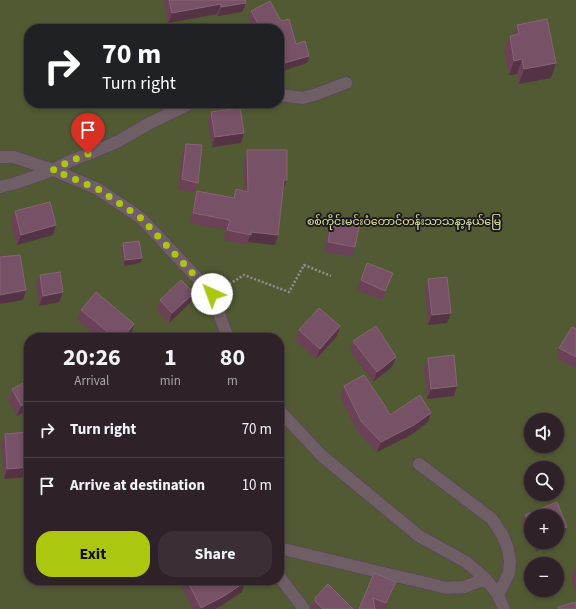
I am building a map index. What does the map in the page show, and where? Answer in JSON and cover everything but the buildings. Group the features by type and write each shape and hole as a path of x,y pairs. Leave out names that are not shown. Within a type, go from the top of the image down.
{"street":[{"path":"284,96 303,98 346,83"},
{"path":"0,188 53,170 68,162 119,141 148,124 181,108"},
{"path":"0,157 14,157 53,170 98,189 141,218 212,294 226,333"},
{"path":"284,415 322,456 419,536 466,562 486,579 498,595 504,609"},
{"path":"419,464 492,519 503,536 508,548 510,561 509,573 498,595"},
{"path":"284,549 447,588 464,587 486,579"},
{"path":"284,583 304,609"}],"path":[{"path":"212,294 244,275 289,292 304,265 331,276"}],"green space":[{"name":"စစ်ကိုင်းမင်းဝံတောင်တန်းသာသနာ့နယ်မြေ","path":"0,0 576,0 576,609 0,609"}],"route":[{"path":"88,154 53,170 98,189 141,218 212,294"}]}
